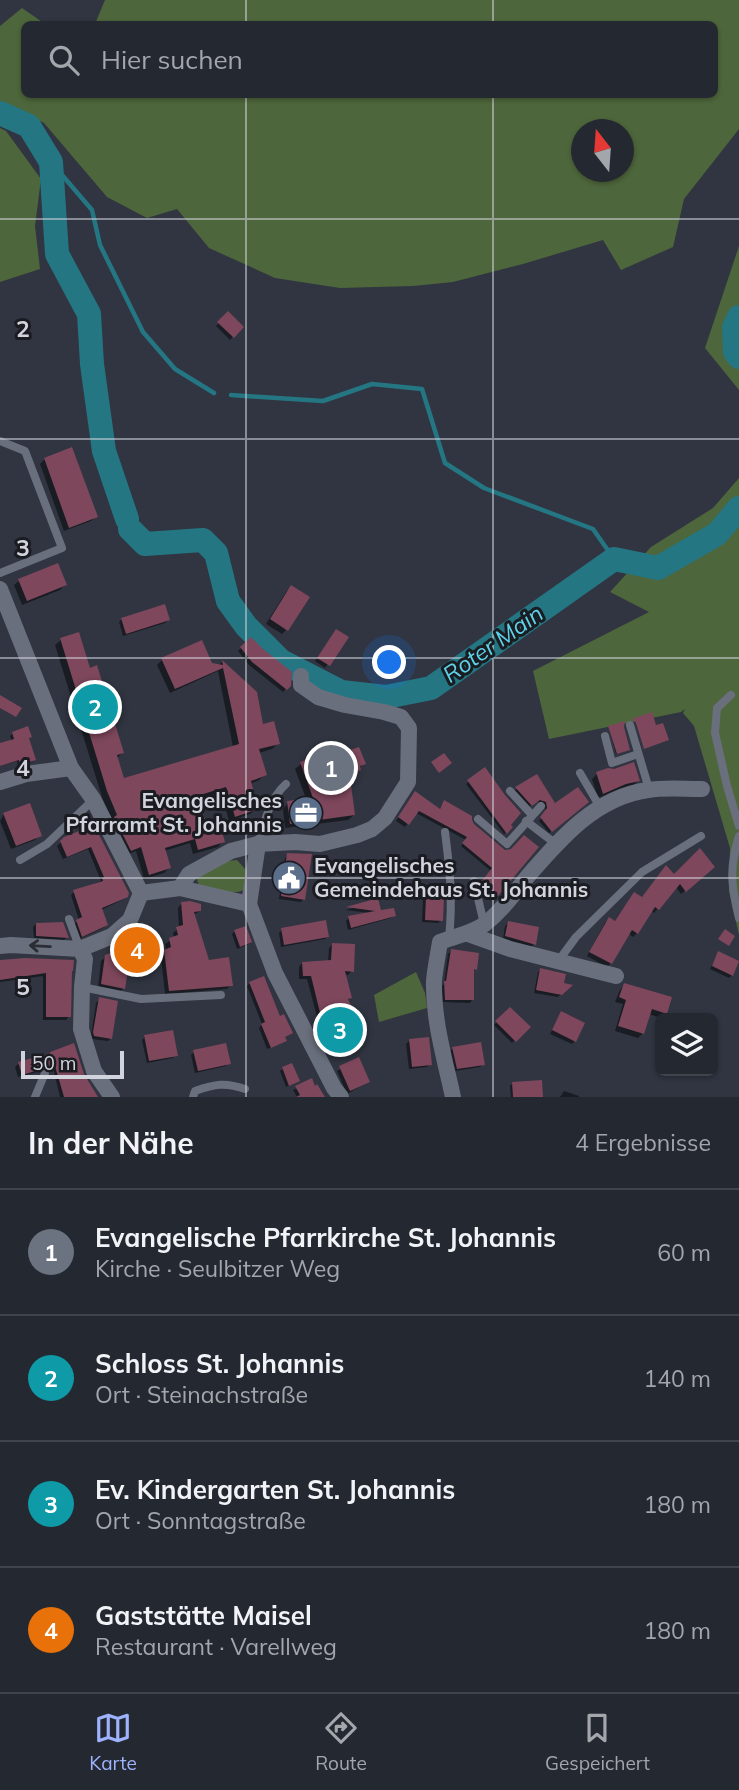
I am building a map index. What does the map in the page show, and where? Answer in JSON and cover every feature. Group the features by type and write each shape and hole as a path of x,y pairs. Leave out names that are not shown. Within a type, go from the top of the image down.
{"street":[{"path":"0,589 71,768 93,799 141,893 130,920 112,936 80,949 0,946"},
{"path":"180,888 189,874 231,851 258,844 320,844 372,829 385,818 408,782 409,728 401,717 318,697 301,685 302,669"},
{"path":"0,782 26,774 71,768"},
{"path":"453,1097 440,1035 434,981 440,942 468,934 500,911 556,844 576,824 600,807 626,795 649,789 702,789"},
{"path":"258,844 249,904 275,973 341,1097"},
{"path":"141,893 180,888 249,904"},
{"path":"468,934 510,949 616,976"},
{"path":"80,949 85,959 81,1029 94,1071 112,1097"}],"lane":[{"path":"0,441 25,451 61,548 0,573"},
{"path":"732,695 717,708 715,733 739,826"},
{"path":"630,725 649,789"},
{"path":"605,736 612,763 638,754"},
{"path":"580,773 600,807"},
{"path":"258,844 267,813 280,789 286,784"},
{"path":"510,791 529,818 556,844"},
{"path":"20,860 47,844 93,799"},
{"path":"478,819 507,844 541,806"},
{"path":"445,832 452,878 449,939"},
{"path":"559,960 576,937 642,872 701,836"},
{"path":"739,836 731,868 739,918"},
{"path":"474,881 484,924"},
{"path":"69,919 80,949"},
{"path":"82,987 141,999 221,995"},
{"path":"35,1097 45,1073"},
{"path":"192,1097 195,1091 217,1084 232,1084 245,1089"}],"green space":[{"path":"105,0 739,0 739,129 684,199 673,247 621,270 603,240 453,282 340,288 275,278 209,248 177,209 147,218 107,197 44,123 0,101 0,26 22,8 41,21 21,21 21,98 718,98 718,21 96,21"},
{"path":"0,128 6,131 41,179 35,226 40,269 0,282"},
{"path":"739,246 739,390 705,348"},
{"path":"739,478 739,935 729,891 730,848 694,726 683,713 685,709 549,739 533,671 649,612 610,592 651,547 713,508"},
{"path":"237,860 246,870 247,888 230,893 199,886 196,876 219,862"},
{"path":"416,972 425,993 427,1008 379,1022 374,995"}],"building":[{"path":"228,311 244,327 234,338 217,322"},
{"path":"72,447 98,517 69,528 44,458"},
{"path":"58,563 67,585 27,601 18,579"},
{"path":"291,585 310,597 288,631 270,619"},
{"path":"165,604 170,620 126,634 121,618"},
{"path":"336,629 349,637 330,666 317,658"},
{"path":"79,632 90,668 97,665 124,753 117,755 124,778 239,744 223,668 175,689 161,658 202,640 212,663 223,665 222,660 257,692 263,724 274,721 280,744 259,749 267,775 251,781 258,809 235,817 226,787 197,796 209,831 221,828 225,842 198,850 195,839 165,848 171,868 149,875 141,847 131,851 114,817 117,815 107,791 60,638"},
{"path":"251,637 292,672 291,686 287,690 252,662 240,647"},
{"path":"0,695 22,708 16,717 0,708"},
{"path":"652,712 656,725 663,723 669,740 644,749 636,723 632,719"},
{"path":"625,721 630,750 617,754 608,726"},
{"path":"28,726 36,760 20,765 19,760 0,766 0,743 14,739 12,732"},
{"path":"342,746 344,752 359,747 366,764 360,766 361,770 350,777 355,815 290,824 287,801 313,798 300,762"},
{"path":"444,753 452,763 439,773 431,762"},
{"path":"634,762 640,781 603,794 596,772"},
{"path":"485,767 521,813 507,834 467,780"},
{"path":"537,774 555,803 578,787 589,802 552,832 540,817 547,808 546,802 540,800 532,806 515,787"},
{"path":"415,791 440,809 444,800 472,816 474,824 505,850 511,849 524,835 539,847 498,896 481,884 492,868 462,843 467,837 419,811 409,825 398,817"},
{"path":"30,803 42,836 16,846 3,813"},
{"path":"94,825 129,893 128,897 102,908 108,925 82,937 76,920 82,917 73,890 103,881 104,877 91,847 67,857 60,841"},
{"path":"700,848 715,867 686,892 680,884 659,910 655,907 638,934 632,930 612,964 589,952 609,917 615,921 634,892 642,897 666,865 674,874"},
{"path":"287,853 312,854 305,900 281,896"},
{"path":"426,895 444,896 443,921 425,920"},
{"path":"378,898 381,910 394,908 396,916 351,928 348,916 375,911 346,907"},
{"path":"181,902 201,904 201,911 194,912 209,960 229,957 233,986 169,991 164,950 171,947 169,938 178,935 176,927 183,925"},
{"path":"326,920 329,937 284,945 281,928"},
{"path":"508,921 539,927 536,945 505,936"},
{"path":"63,922 69,938 36,936 36,923"},
{"path":"246,926 252,942 240,947 234,930"},
{"path":"725,929 735,936 729,946 718,939"},
{"path":"153,937 163,957 128,970 125,989 101,984 105,955"},
{"path":"332,943 355,944 354,972 345,971 352,998 348,999 363,1032 327,1049 317,1028 323,1025 311,976 303,976 302,962 331,960"},
{"path":"451,949 479,953 477,970 474,969 474,1000 445,1000 444,981"},
{"path":"718,951 739,961 733,976 712,966"},
{"path":"0,960 74,960 71,1017 46,1017 46,973 0,980"},
{"path":"540,968 566,974 564,983 573,985 562,995 536,990"},
{"path":"264,976 280,1016 284,1014 293,1033 285,1037 287,1041 271,1048 261,1024 265,1022 249,982"},
{"path":"624,983 672,997 667,1013 652,1009 644,1034 618,1026 626,1000 619,997"},
{"path":"99,997 118,1001 112,1039 94,1036"},
{"path":"510,1007 531,1027 516,1042 495,1021"},
{"path":"561,1011 585,1023 576,1042 552,1030"},
{"path":"173,1030 178,1056 149,1061 144,1035"},
{"path":"429,1037 432,1065 412,1067 409,1039"},
{"path":"481,1042 485,1065 457,1069 452,1047"},
{"path":"74,1043 84,1074 98,1097 64,1097 55,1066 43,1067 22,1075 18,1062"},
{"path":"226,1043 231,1064 198,1071 193,1050"},
{"path":"359,1057 370,1082 350,1091 339,1066"},
{"path":"292,1063 300,1081 289,1086 282,1067"},
{"path":"312,1078 325,1097 296,1097 300,1095 295,1086"},
{"path":"542,1080 543,1097 513,1097 512,1082"}],"waterway":[{"name":"Roter Main","path":"0,113 29,126 51,162 57,254 89,314 92,364 104,451 127,519"},
{"path":"51,162 92,210 100,245 143,332 175,369 214,393"},
{"name":"Roter Main","path":"739,317 734,327 735,352 739,357"},
{"path":"231,395 323,401 372,384 422,389 445,463 484,488 593,529 614,559"},
{"name":"Roter Main","path":"130,529 145,544 203,540 216,553 228,601 246,626 281,661 341,692 386,697 431,688 614,559 658,568 717,534 739,508"}],"place":[{"name":"Schloss St. Johannis","path":"95,707"},
{"name":"Evangelische Pfarrkirche St. Johannis","path":"331,768"},
{"name":"Evangelisches Pfarramt St. Johannis","path":"306,813"},
{"name":"Evangelisches Gemeindehaus St. Johannis","path":"289,878"},
{"name":"Gaststätte Maisel","path":"137,950"},
{"name":"Ev. Kindergarten St. Johannis","path":"340,1030"}]}
